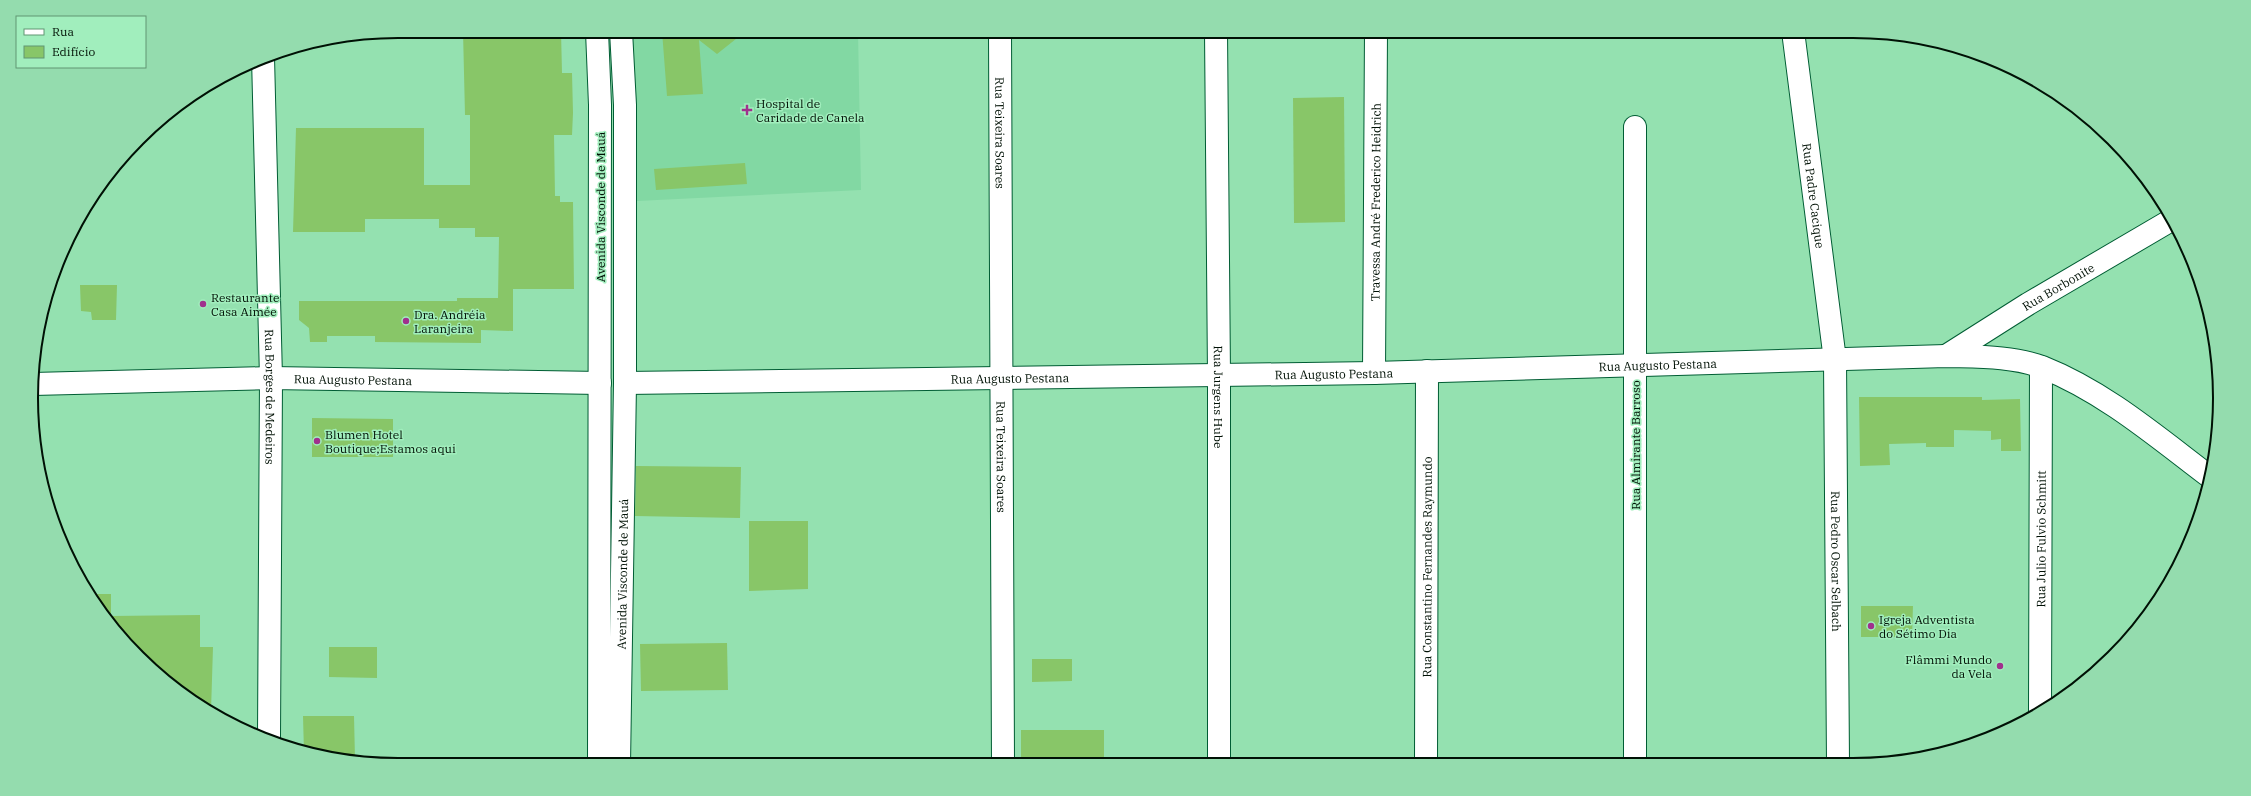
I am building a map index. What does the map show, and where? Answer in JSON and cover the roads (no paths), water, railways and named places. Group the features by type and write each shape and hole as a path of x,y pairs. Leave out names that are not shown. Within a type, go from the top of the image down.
{"street":[{"name":"Avenida Visconde de Mauá","path":"597,38 600,105 599,758"},
{"name":"Avenida Visconde de Mauá","path":"619,758 625,383 625,105 621,38"},
{"name":"Rua Teixeira Soares","path":"1000,38 1003,758"},
{"name":"Rua Jurgens Hube","path":"1216,38 1219,375 1219,758"},
{"name":"Travessa André Frederico Heidrich","path":"1374,373 1376,38"},
{"name":"Rua Padre Cacique","path":"1794,38 1835,360"},
{"name":"Rua Borges de Medeiros","path":"263,64 271,378 270,735"},
{"path":"600,105 625,105"},
{"name":"Rua Almirante Barroso","path":"1635,127 1635,758"},
{"name":"Rua Borbonite","path":"1946,356 2028,304 2167,222"},
{"name":"Rua Augusto Pestana","path":"625,383 1374,373 1636,364 1946,356 2009,360 2041,367 2101,397 2205,473"},
{"name":"Rua Pedro Oscar Selbach","path":"1835,360 1838,758"},
{"name":"Rua Julio Fulvio Schmitt","path":"2040,705 2041,367"},
{"name":"Rua Constantino Fernandes Raymundo","path":"1426,758 1428,371"},
{"name":"Rua Augusto Pestana","path":"39,384 271,378 600,383"},
{"path":"600,383 605,393 612,395 622,390 625,383"}],"place":[{"name":"Hospital de Caridade de Canela","path":"747,110"},
{"name":"Restaurante Casa Aimée","path":"203,304"},
{"name":"Dra. Andréia Laranjeira","path":"406,321"},
{"name":"Blumen Hotel Boutique;Estamos aqui","path":"317,441"},
{"name":"Igreja Adventista do Sétimo Dia","path":"1871,626"},
{"name":"Flâmmi Mundo da Vela","path":"2000,666"}]}
